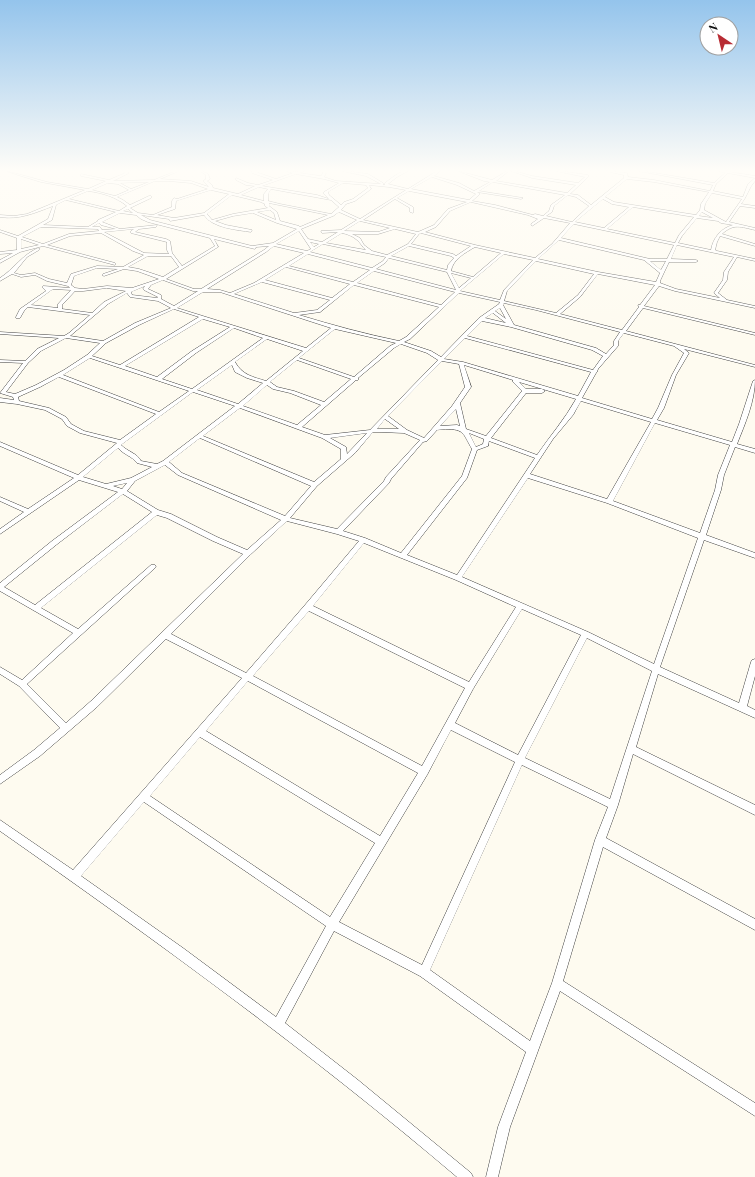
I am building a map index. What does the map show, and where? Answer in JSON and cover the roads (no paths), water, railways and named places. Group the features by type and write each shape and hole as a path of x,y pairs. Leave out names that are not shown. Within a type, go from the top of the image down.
{"street":[{"path":"19,237 41,226 87,227 100,230 132,250 147,255 171,256 179,262 181,267"},
{"path":"0,280 11,273 26,256 43,245 90,226"},
{"path":"100,230 101,226"},
{"path":"111,226 119,229"},
{"path":"69,235 100,230 152,226"},
{"path":"167,226 265,251"},
{"path":"228,226 251,231"},
{"path":"295,226 313,249"},
{"path":"2,393 15,396 59,375 89,356 104,342 137,324 174,308 265,251 272,244 307,226"},
{"path":"231,294 243,290 309,253 350,226"},
{"path":"386,226 597,273 658,284 675,290 755,308"},
{"path":"292,315 318,311 352,284 375,270 388,256 409,245 420,233 434,226"},
{"path":"1,779 37,753 66,728 165,635 248,553 286,519 315,485 344,460 385,416 465,337 481,319 502,303 505,291 536,259 548,252 571,226"},
{"path":"589,226 755,260"},
{"path":"605,229 609,226"},
{"path":"458,578 538,456 554,433 571,414 594,372 616,345 616,340 640,306 653,293 676,243 689,226"},
{"path":"716,252 712,249 727,226"},
{"path":"740,226 755,229"},
{"path":"79,234 84,232 87,227"},
{"path":"140,227 132,232 169,242 168,246 171,256"},
{"path":"322,232 378,233 395,228"},
{"path":"0,231 124,268"},
{"path":"346,233 359,239 363,246 372,252"},
{"path":"720,235 755,245"},
{"path":"19,237 19,251"},
{"path":"18,317 22,310 53,288 83,290 107,287 128,290 136,289 163,279 217,246 212,238"},
{"path":"31,241 56,239"},
{"path":"559,239 644,259 696,261"},
{"path":"306,240 372,252 474,278"},
{"path":"252,247 272,244 502,303 557,314 755,366"},
{"path":"0,253 19,251 43,245"},
{"path":"409,245 452,255 457,258"},
{"path":"458,291 449,272 450,266 457,258 474,246"},
{"path":"0,262 19,251"},
{"path":"297,428 392,347 402,343 458,291 504,252"},
{"path":"104,275 124,268 147,255"},
{"path":"726,301 716,293 725,280 726,272 736,256"},
{"path":"554,259 597,273"},
{"path":"644,259 662,273"},
{"path":"286,266 442,307"},
{"path":"69,285 72,275 88,268 124,268 138,270 194,290 220,291 292,315 325,322 364,335 402,343 429,352 442,360 461,364 755,451"},
{"path":"11,273 21,276 35,274 48,280 69,285 74,289"},
{"path":"557,314 579,296 597,273"},
{"path":"48,280 53,288"},
{"path":"260,280 333,300"},
{"path":"641,281 653,293"},
{"path":"149,284 145,289 160,296 159,300"},
{"path":"60,310 60,305 74,289"},
{"path":"128,290 131,296"},
{"path":"128,290 106,302 102,308 92,314 80,327 65,337 39,350 26,362 2,393 0,400 17,402 47,409 64,418 69,425 82,432 120,443 125,452 136,457 139,462 157,466"},
{"path":"194,290 196,294"},
{"path":"662,291 675,290"},
{"path":"117,297 131,296 159,300 174,308 306,350"},
{"path":"502,303 512,326"},
{"path":"27,306 92,314"},
{"path":"640,306 755,334"},
{"path":"318,311 320,315"},
{"path":"493,311 512,326"},
{"path":"122,366 202,317"},
{"path":"481,319 594,349 606,356"},
{"path":"78,633 0,588 54,543 123,491 133,480 165,462 239,406 297,359 334,326"},
{"path":"158,379 194,352 233,327"},
{"path":"0,333 65,337 104,342"},
{"path":"39,350 42,343 42,336"},
{"path":"465,337 594,372"},
{"path":"0,532 79,477 120,443 266,338"},
{"path":"674,344 687,353 710,353"},
{"path":"609,502 661,408 674,375 687,353"},
{"path":"89,356 239,406 324,437 344,448 344,460"},
{"path":"297,359 356,379"},
{"path":"0,361 26,362"},
{"path":"232,363 237,371 256,380 268,383 275,388 292,392 324,404"},
{"path":"338,532 387,482 388,478 421,441 425,440 458,404 468,387 461,364"},
{"path":"59,375 160,414"},
{"path":"514,380 525,391 550,391"},
{"path":"492,1177 504,1127 531,1049 557,983 600,840 613,805 656,669 702,538 718,490 721,475 742,424 755,381"},
{"path":"475,449 486,445 487,439 525,391"},
{"path":"15,396 17,402"},
{"path":"182,399 206,396"},
{"path":"402,555 465,477 475,449 464,430 458,404"},
{"path":"385,416 406,431 425,440"},
{"path":"434,430 446,427 457,427 538,456"},
{"path":"324,437 371,431 406,431"},
{"path":"199,436 315,485"},
{"path":"0,444 79,477 123,491 156,512 169,516 215,539 248,553"},
{"path":"165,462 180,474 286,519 363,540 458,578 585,634 656,669 755,714"},
{"path":"526,475 609,502 702,538 755,556"},
{"path":"104,485 133,480"},
{"path":"0,499 29,512"},
{"path":"36,608 156,512"},
{"path":"74,876 308,607 363,540"},
{"path":"22,684 153,567"},
{"path":"278,1025 332,924 424,772 470,687 520,606"},
{"path":"308,607 470,687"},
{"path":"424,972 520,760 585,634"},
{"path":"165,635 210,657 424,772"},
{"path":"742,708 755,662"},
{"path":"0,670 22,684 66,728"},
{"path":"450,725 613,805"},
{"path":"200,732 382,842"},
{"path":"631,749 755,810"},
{"path":"144,797 332,924 424,972 531,1049"},
{"path":"0,825 74,876 278,1025 416,1133 468,1177"},
{"path":"600,840 755,925"},
{"path":"557,983 755,1110"}]}
